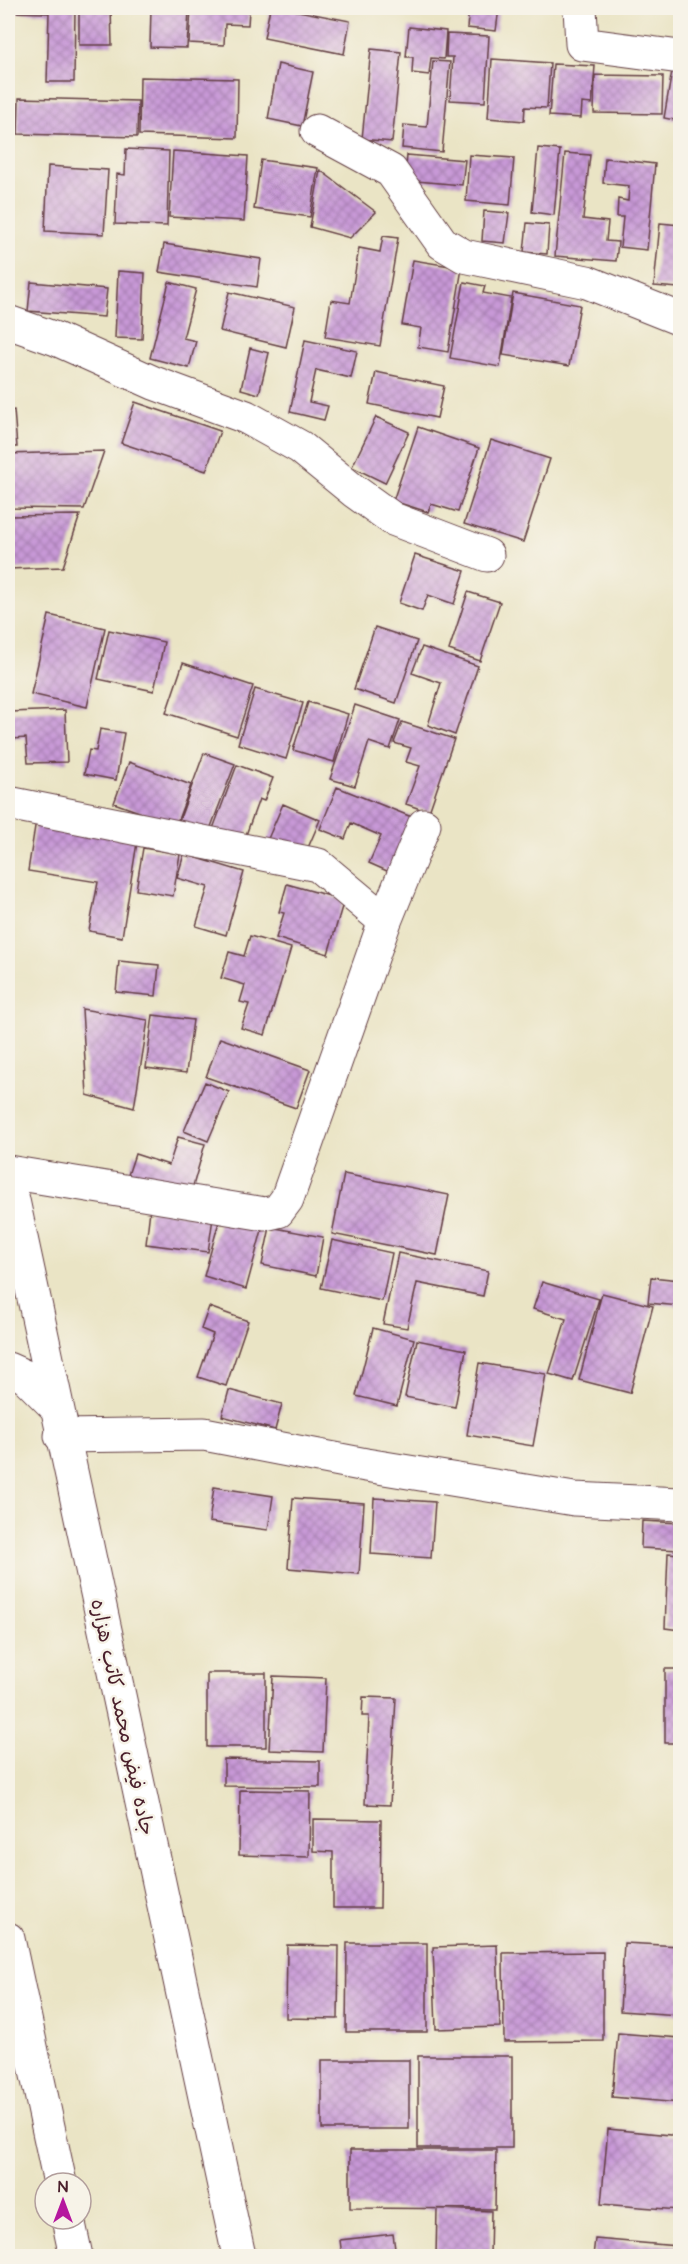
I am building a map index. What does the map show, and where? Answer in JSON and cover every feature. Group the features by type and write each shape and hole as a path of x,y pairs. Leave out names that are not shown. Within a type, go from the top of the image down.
{"street":[{"path":"580,8 582,44 681,57"},
{"path":"316,131 391,171 442,243 464,256 587,282 681,319"},
{"path":"8,322 56,339 154,383 246,417 300,447 393,519 488,555"},
{"path":"8,803 318,865 385,921"},
{"path":"8,1173 265,1214 278,1211 287,1199 385,921 424,825"},
{"name":"جاده فیض محمد کاتب هزاره","path":"8,1177 58,1420 239,2256"},
{"path":"8,1369 26,1377 58,1420 204,1434 366,1465 574,1499 681,1504"},
{"path":"8,1939 57,2171"},
{"path":"71,2231 76,2256"}],"building":[{"path":"8,8 75,8 74,82 47,82 49,13 8,12"},
{"path":"79,8 111,8 112,45 79,45"},
{"path":"151,8 189,8 187,48 150,47"},
{"path":"191,8 262,8 262,10 249,10 248,25 225,24 224,45 189,43"},
{"path":"270,8 283,8 350,21 344,54 264,38"},
{"path":"469,8 499,8 496,31 467,28"},
{"path":"409,27 446,31 444,59 431,58 429,75 412,73 413,57 406,57"},
{"path":"447,34 489,36 485,102 450,100 453,57 446,57"},
{"path":"371,49 401,52 392,142 362,139"},
{"path":"492,59 550,63 547,108 525,107 524,121 488,118"},
{"path":"674,59 680,60 680,121 664,118"},
{"path":"433,61 450,62 442,152 402,148 404,125 427,127"},
{"path":"278,64 313,72 302,126 268,119"},
{"path":"553,64 595,66 592,104 582,103 581,118 549,116"},
{"path":"595,75 663,76 662,114 594,113"},
{"path":"140,77 238,79 237,138 139,135"},
{"path":"19,98 138,101 137,137 18,134"},
{"path":"538,148 560,150 554,215 532,212"},
{"path":"126,149 169,151 167,226 115,224 117,174 125,175"},
{"path":"173,151 248,156 244,221 169,217"},
{"path":"565,153 590,155 583,219 608,222 606,241 618,242 616,261 555,256"},
{"path":"407,155 465,160 462,185 405,180"},
{"path":"469,155 514,158 510,205 466,201"},
{"path":"605,158 655,164 647,250 620,247 623,217 617,217 618,199 628,201 629,186 603,183"},
{"path":"261,160 318,168 310,217 254,209"},
{"path":"48,166 108,170 104,234 45,231"},
{"path":"320,170 376,212 350,238 310,227"},
{"path":"484,211 509,213 505,243 482,241"},
{"path":"527,223 549,225 547,254 524,252"},
{"path":"660,223 680,225 679,288 654,286"},
{"path":"383,236 398,238 380,346 325,337 331,300 350,303 359,248 380,252"},
{"path":"164,244 261,259 257,287 159,272"},
{"path":"413,260 462,268 448,352 418,347 421,328 402,325"},
{"path":"118,271 145,273 142,339 115,338"},
{"path":"31,282 107,289 104,317 28,311"},
{"path":"169,282 196,289 183,338 196,341 189,368 150,358"},
{"path":"464,282 485,286 483,293 511,298 500,367 450,358"},
{"path":"229,292 295,307 286,347 220,331"},
{"path":"513,293 580,305 569,366 503,355"},
{"path":"305,340 357,351 351,378 316,370 309,402 328,406 324,420 290,412"},
{"path":"250,348 269,353 259,394 241,389"},
{"path":"376,372 444,386 437,418 369,404"},
{"path":"135,402 220,431 206,471 121,443"},
{"path":"14,410 17,447 8,447 8,411"},
{"path":"376,417 409,432 385,483 352,467"},
{"path":"418,427 479,448 458,512 431,504 428,512 393,501"},
{"path":"491,440 550,459 523,542 464,524"},
{"path":"104,451 84,509 8,508 8,454"},
{"path":"80,515 63,567 8,569 8,516"},
{"path":"415,555 465,571 454,604 428,595 422,611 399,603"},
{"path":"468,592 500,602 480,661 449,650"},
{"path":"49,615 105,628 87,707 31,694"},
{"path":"375,627 417,641 396,703 354,689"},
{"path":"109,630 164,642 154,691 98,679"},
{"path":"422,647 478,666 455,735 428,725 441,683 412,673"},
{"path":"183,663 253,686 237,736 166,713"},
{"path":"255,689 303,703 286,759 238,744"},
{"path":"308,702 348,714 334,762 293,750"},
{"path":"355,705 400,720 390,749 369,742 355,786 330,779"},
{"path":"65,710 67,762 28,763 26,738 12,739 10,712"},
{"path":"402,722 454,739 429,812 406,804 420,766 406,762 411,748 394,743"},
{"path":"100,729 124,733 116,780 84,774 89,750 96,751"},
{"path":"204,753 235,764 209,832 179,821"},
{"path":"129,762 191,785 176,825 114,803"},
{"path":"237,765 273,778 264,801 259,799 242,846 211,834"},
{"path":"337,787 419,820 396,875 369,863 381,836 351,823 345,839 320,829"},
{"path":"283,804 320,820 304,857 267,841"},
{"path":"36,820 138,836 122,937 89,931 98,882 28,871"},
{"path":"143,848 180,854 173,896 136,890"},
{"path":"184,854 244,872 226,935 196,926 208,887 177,878"},
{"path":"287,884 344,900 328,954 276,938 284,913 279,912"},
{"path":"250,936 291,948 265,1035 241,1028 249,1004 240,1002 245,985 221,978 229,952 244,956"},
{"path":"119,961 159,965 156,996 116,992"},
{"path":"82,1009 148,1020 134,1108 87,1095"},
{"path":"153,1015 193,1020 186,1073 146,1068"},
{"path":"220,1038 310,1070 296,1108 206,1077"},
{"path":"205,1082 229,1092 208,1141 184,1131"},
{"path":"178,1137 205,1144 191,1193 128,1175 135,1154 169,1165"},
{"path":"344,1174 449,1195 437,1255 332,1234"},
{"path":"150,1210 213,1218 208,1252 146,1244"},
{"path":"220,1218 262,1230 246,1289 204,1276"},
{"path":"270,1227 323,1237 316,1276 262,1265"},
{"path":"332,1240 392,1253 382,1301 321,1288"},
{"path":"398,1253 488,1271 483,1296 417,1283 407,1328 383,1324"},
{"path":"651,1277 680,1280 680,1306 648,1303"},
{"path":"542,1282 599,1299 573,1381 549,1374 566,1319 533,1309"},
{"path":"602,1293 653,1306 630,1393 579,1380"},
{"path":"209,1307 248,1321 226,1386 198,1377 213,1334 201,1329"},
{"path":"373,1328 414,1339 397,1406 356,1396"},
{"path":"417,1340 466,1350 455,1407 405,1397"},
{"path":"479,1363 546,1374 533,1446 467,1435"},
{"path":"229,1390 282,1404 275,1430 222,1416"},
{"path":"214,1487 273,1496 268,1530 209,1522"},
{"path":"293,1498 364,1503 359,1574 288,1568"},
{"path":"374,1498 435,1502 431,1558 371,1554"},
{"path":"642,1521 680,1523 680,1550 641,1548"},
{"path":"668,1553 680,1554 680,1630 665,1628"},
{"path":"665,1669 680,1669 680,1743 665,1743"},
{"path":"207,1673 266,1673 266,1747 207,1747"},
{"path":"273,1676 326,1678 323,1752 269,1750"},
{"path":"363,1697 396,1698 390,1805 365,1804 369,1716 362,1716"},
{"path":"224,1759 320,1761 320,1787 224,1786"},
{"path":"240,1790 310,1791 309,1857 239,1855"},
{"path":"313,1819 381,1820 380,1908 333,1908 333,1852 313,1851"},
{"path":"347,1943 427,1943 427,2032 346,2032"},
{"path":"624,1943 680,1946 680,2015 620,2011"},
{"path":"287,1945 339,1946 338,2019 286,2018"},
{"path":"497,1945 500,2027 436,2029 433,1947"},
{"path":"603,1952 603,2041 504,2042 503,1953"},
{"path":"618,2033 680,2038 680,2103 612,2097"},
{"path":"418,2056 512,2056 512,2148 418,2148"},
{"path":"322,2060 409,2060 409,2129 322,2129"},
{"path":"608,2129 680,2136 679,2210 601,2204"},
{"path":"350,2150 496,2150 495,2209 350,2208"},
{"path":"437,2209 491,2211 490,2256 436,2256"},
{"path":"393,2234 396,2256 342,2256 340,2240"},
{"path":"595,2239 677,2246 676,2256 593,2256"}]}
